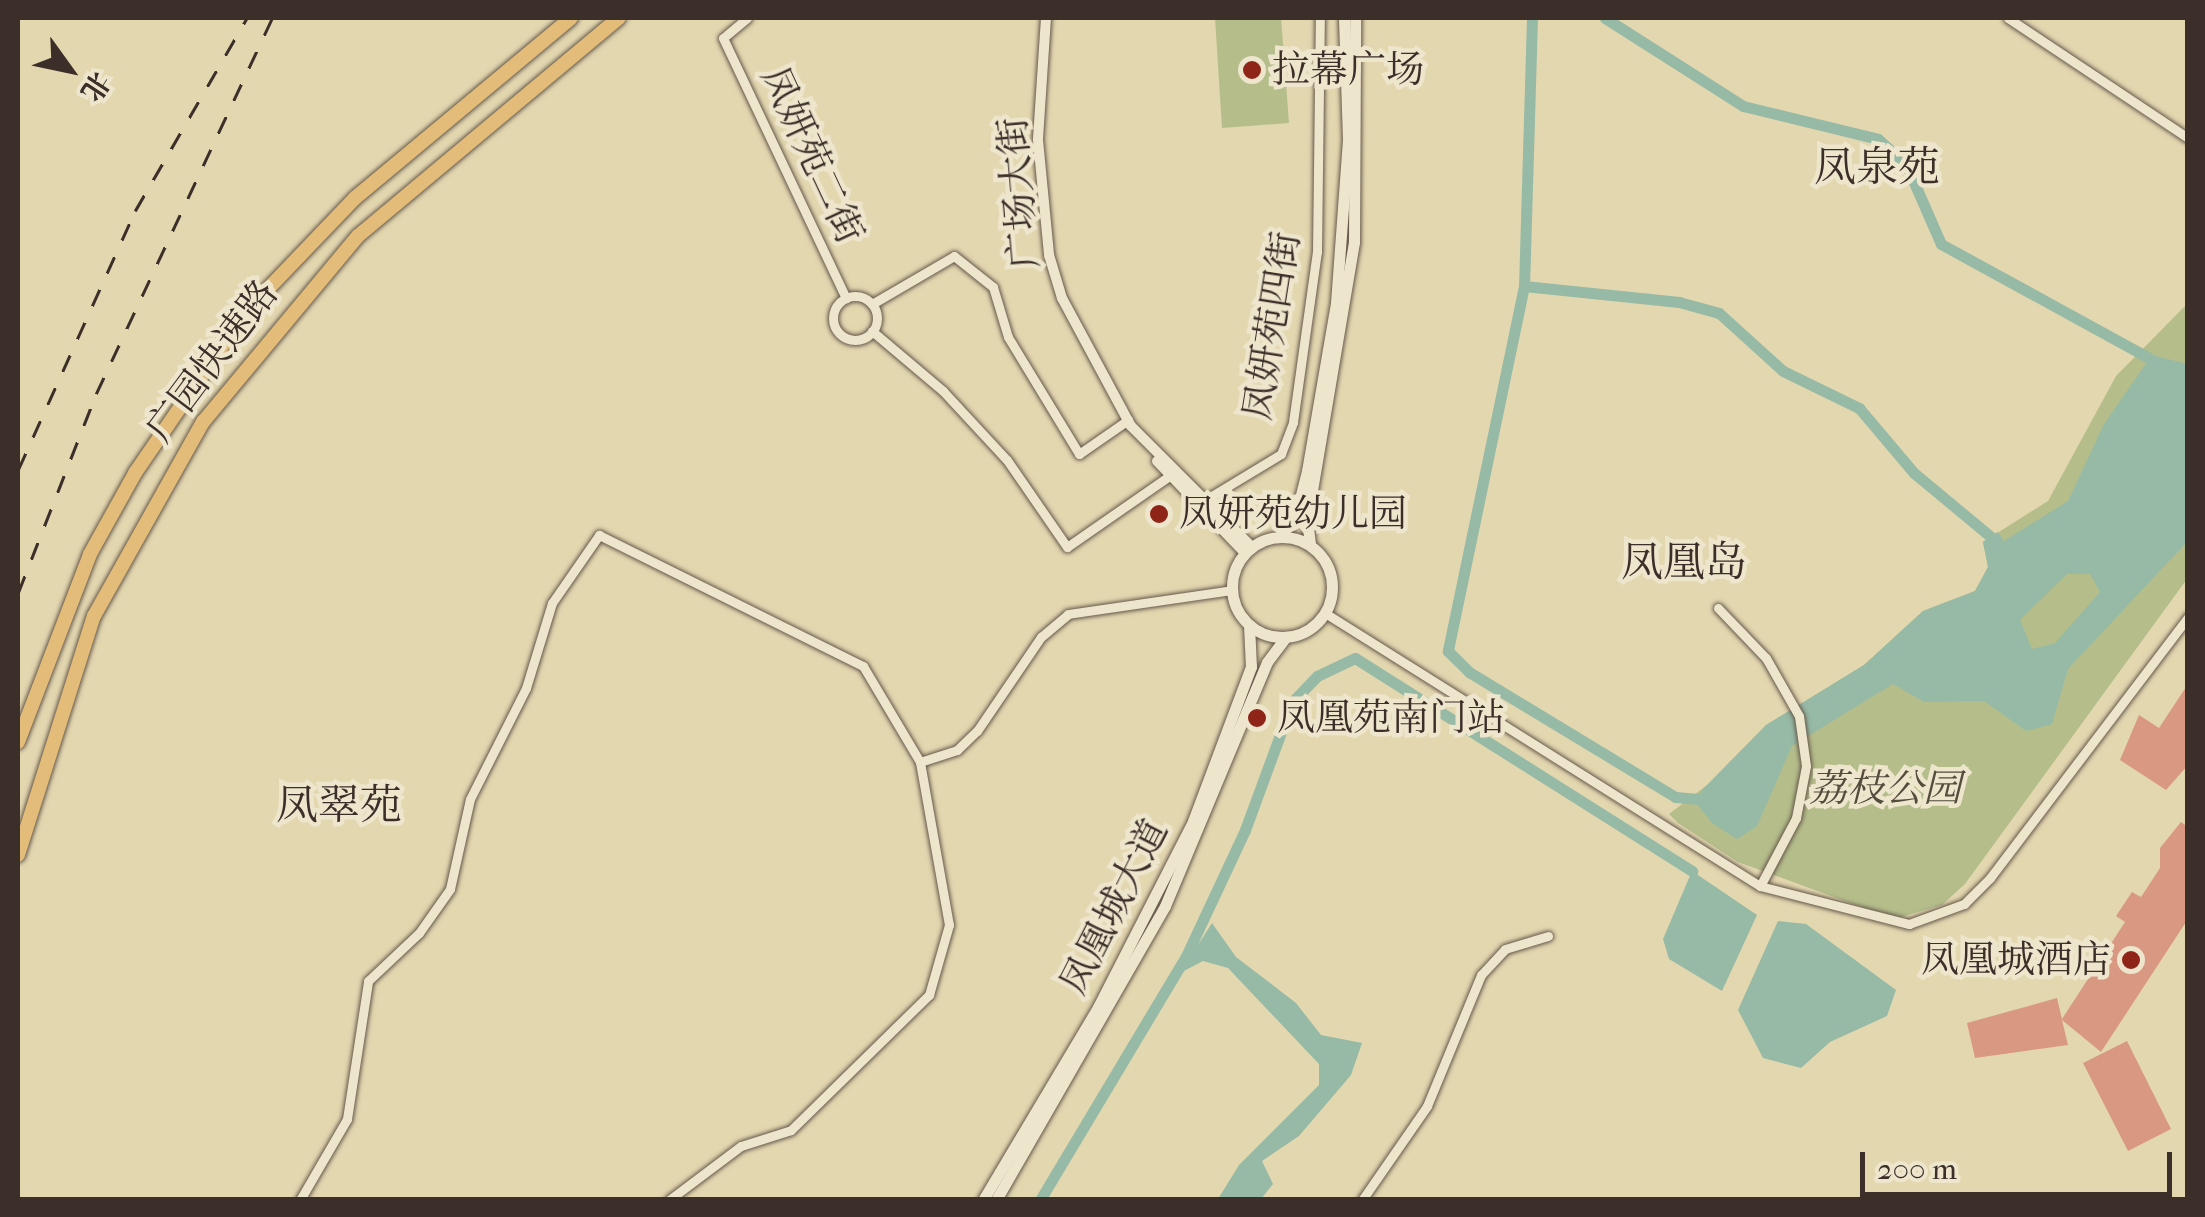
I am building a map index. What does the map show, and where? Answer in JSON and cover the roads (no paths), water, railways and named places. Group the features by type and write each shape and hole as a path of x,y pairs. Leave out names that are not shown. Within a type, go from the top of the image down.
{"highway":[{"name":"广园快速路","path":"18,742 90,554 135,472 245,313 369,185 571,18"},
{"name":"广园快速路","path":"18,855 94,616 202,422 358,236 619,18"}],"main road":[{"path":"1344,18 1348,139 1336,302 1307,471 1295,518 1280,536 1248,550 1232,590 1249,625 1286,637 1325,613 1332,584 1310,544 1307,520 1354,242 1355,18"},
{"path":"1280,536 1310,544"},
{"name":"凤凰城大道","path":"983,1200 1098,1007 1193,821 1251,668 1249,625"},
{"name":"凤凰城大道","path":"996,1200 1164,906 1267,662 1286,637"}],"street":[{"name":"凤妍苑二街","path":"747,18 723,38 846,298"},
{"name":"广场大街","path":"1046,18 1038,140 1049,255 1062,298 1128,420 1169,476 1201,502"},
{"name":"凤妍苑四街","path":"1201,502 1280,454 1293,422 1322,168 1320,18"},
{"path":"2008,18 2188,138"},
{"path":"872,332 853,340 836,329 833,315 846,298 872,304 954,256 994,287 1008,337 1079,454 1128,420"},
{"path":"872,304 872,332"},
{"path":"872,332 944,391 1007,460 1067,546 1169,476"},
{"name":"广场大街","path":"1156,456 1248,550"},
{"path":"300,1200 347,1119 368,981 419,933 450,889 470,799 526,688 552,604 599,536 863,666 920,762 949,925 930,995 792,1130 740,1146 669,1200"},
{"path":"920,762 957,750 978,730 1040,636 1068,614 1232,590"},
{"path":"1718,608 1766,658 1799,716 1806,766 1796,818 1760,886"},
{"path":"1325,613 1760,886 1909,924 1964,904 2044,814 2188,617"},
{"path":"1362,1200 1428,1106 1481,975 1505,949 1548,936"}],"waterway":[{"path":"1532,18 1524,286 1448,651 1469,672 1675,797 1699,799"},
{"path":"1605,18 1743,106 1878,139 1906,164 1941,244 2149,358"},
{"path":"1524,286 1679,302 1719,313 1783,371 1859,408 1914,473 1990,536"},
{"path":"1040,1200 1187,954 1245,830 1292,702 1317,676 1355,658 1692,871"}],"railway":[{"path":"18,470 135,211 247,18"},
{"path":"18,593 96,394 272,18"}],"place":[{"name":"拉幕广场","path":"1252,70"},
{"name":"凤妍苑幼儿园","path":"1159,514"},
{"name":"凤凰苑南门站","path":"1257,718"},
{"name":"凤凰城酒店","path":"2131,960"}],"district":[{"name":"凤泉苑","path":"1877,168"},
{"name":"凤凰岛","path":"1684,563"},
{"name":"凤翠苑","path":"339,806"}],"park label":[{"name":"荔枝公园","path":"1885,789"}]}
